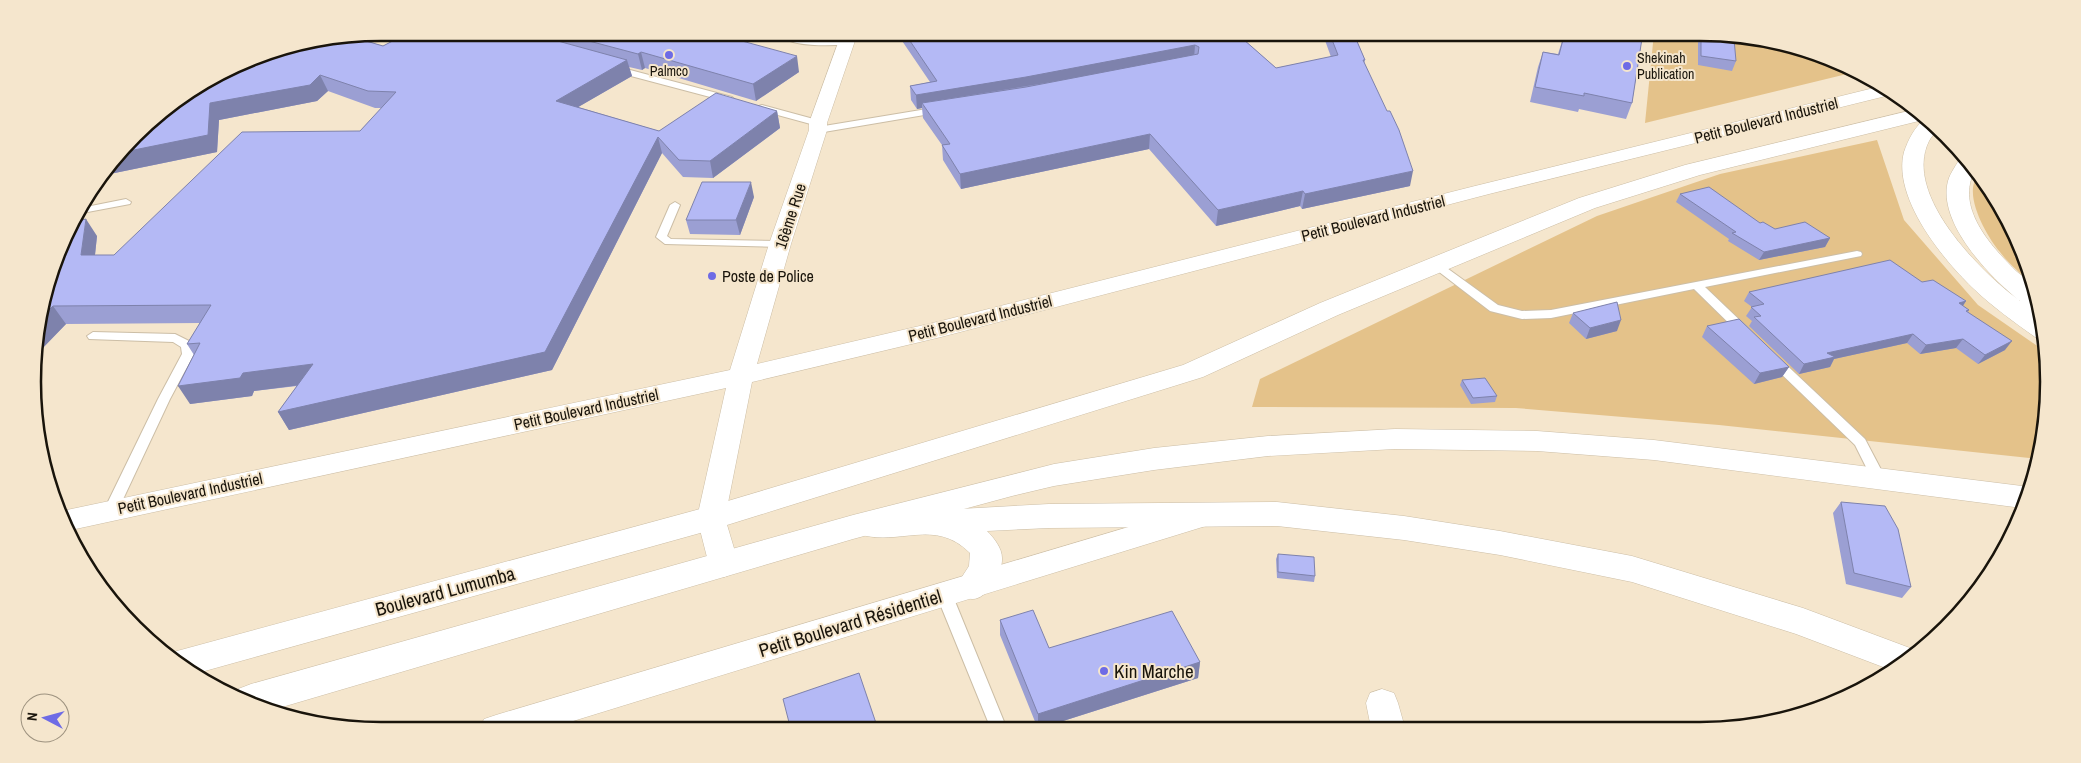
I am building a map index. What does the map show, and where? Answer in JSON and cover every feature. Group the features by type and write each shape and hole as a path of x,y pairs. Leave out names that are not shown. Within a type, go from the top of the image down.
{"main road":[{"name":"Boulevard Lumumba","path":"188,661 711,518 1193,371 1329,309 1587,203 1693,170 1912,116"},
{"path":"1927,129 1920,136 1913,156 1915,184 1925,209 1944,242 1976,277 2035,324"},
{"path":"1965,169 1960,177 1958,190 1959,203 1969,230 1993,262 2028,293"},
{"path":"257,698 854,527 1012,485 1099,467 1154,459 1268,446 1395,439 1537,441 1634,449 2020,496"},
{"path":"854,527 1049,516 1277,514 1404,528 1500,543 1632,570 1803,622 1898,657"},
{"path":"938,522 961,530 976,539 984,548 986,559 984,570 958,590"}],"street":[{"name":"16ème Rue","path":"711,518 741,376 780,244 847,41"},
{"name":"Petit Boulevard Industriel","path":"70,519 741,376 941,330 1473,192 1878,92"},
{"name":"Petit Boulevard Résidentiel","path":"522,722 1204,516"},
{"path":"711,518 724,565"}],"lane":[{"path":"804,41 817,41"},
{"path":"603,66 734,101"},
{"path":"753,106 818,126 950,108"},
{"path":"89,208 126,202"},
{"path":"675,205 661,237 669,242 780,244"},
{"path":"1436,265 1494,308 1522,315 1551,314 1857,254"},
{"path":"1696,285 1753,339"},
{"path":"93,336 175,338 187,345 188,354 164,399 111,510"},
{"path":"1767,353 1860,442 1879,479"},
{"path":"958,590 997,722"}],"shaded area":[{"path":"1653,41 1700,41 1744,44 1809,59 1846,74 1645,123"},
{"path":"1877,140 1904,220 1978,305 2038,346 2039,404 2031,458 1719,425 1516,408 1252,407 1260,379 1597,216 1720,174"},
{"path":"1974,183 1982,192 2005,231 2023,275 1995,245 1983,226 1974,203"}],"building":[{"path":"393,41 558,41 627,60 556,101 659,131 716,93 777,111 710,161 679,160 658,137 545,352 278,412 313,364 243,373 240,378 178,386 200,343 187,344 211,305 53,306 49,310 59,272 82,220 86,219 81,255 114,255 242,132 360,131 396,92 368,91 320,75 310,85 210,103 208,135 132,150 174,112 231,76 272,59 337,44 368,42 383,46"},
{"path":"589,41 742,41 797,56 753,84 641,52 638,54"},
{"path":"910,41 1245,41 1276,68 1338,55 1333,41 1357,41 1365,60 1363,60 1387,111 1390,111 1399,130 1413,171 1305,194 1303,191 1218,210 1150,134 960,174 942,145 950,144 922,103 1026,87 1198,54 1199,47 1195,45 1026,77 916,95 910,86 937,81"},
{"path":"1563,41 1642,41 1632,103 1584,93 1584,96 1535,87 1543,52 1559,55"},
{"path":"1701,41 1734,43 1736,61 1701,56"},
{"path":"702,182 751,182 736,220 686,220"},
{"path":"1709,187 1760,223 1763,222 1775,229 1805,222 1830,238 1764,252 1732,233 1736,232 1680,194"},
{"path":"1890,260 1922,282 1933,280 1966,301 1959,303 1969,310 1966,311 2012,341 1985,355 1963,339 1926,345 1913,334 1827,353 1835,357 1804,364 1754,317 1761,316 1751,307 1764,304 1749,292"},
{"path":"1617,302 1621,320 1590,328 1573,313"},
{"path":"1739,319 1789,367 1760,373 1707,326"},
{"path":"1485,378 1497,396 1473,398 1462,380"},
{"path":"1841,502 1885,506 1898,529 1911,587 1854,573"},
{"path":"1278,554 1314,557 1315,576 1278,572"},
{"name":"Kin Marche","path":"1033,610 1049,648 1172,611 1200,662 1038,714 1000,620"},
{"path":"859,673 876,722 789,722 783,699"}],"place":[{"name":"Palmco","path":"669,55"},
{"name":"Shekinah Publication","path":"1627,66"},
{"name":"Poste de Police","path":"712,276"},
{"name":"Kin Marche","path":"1104,671"}]}
